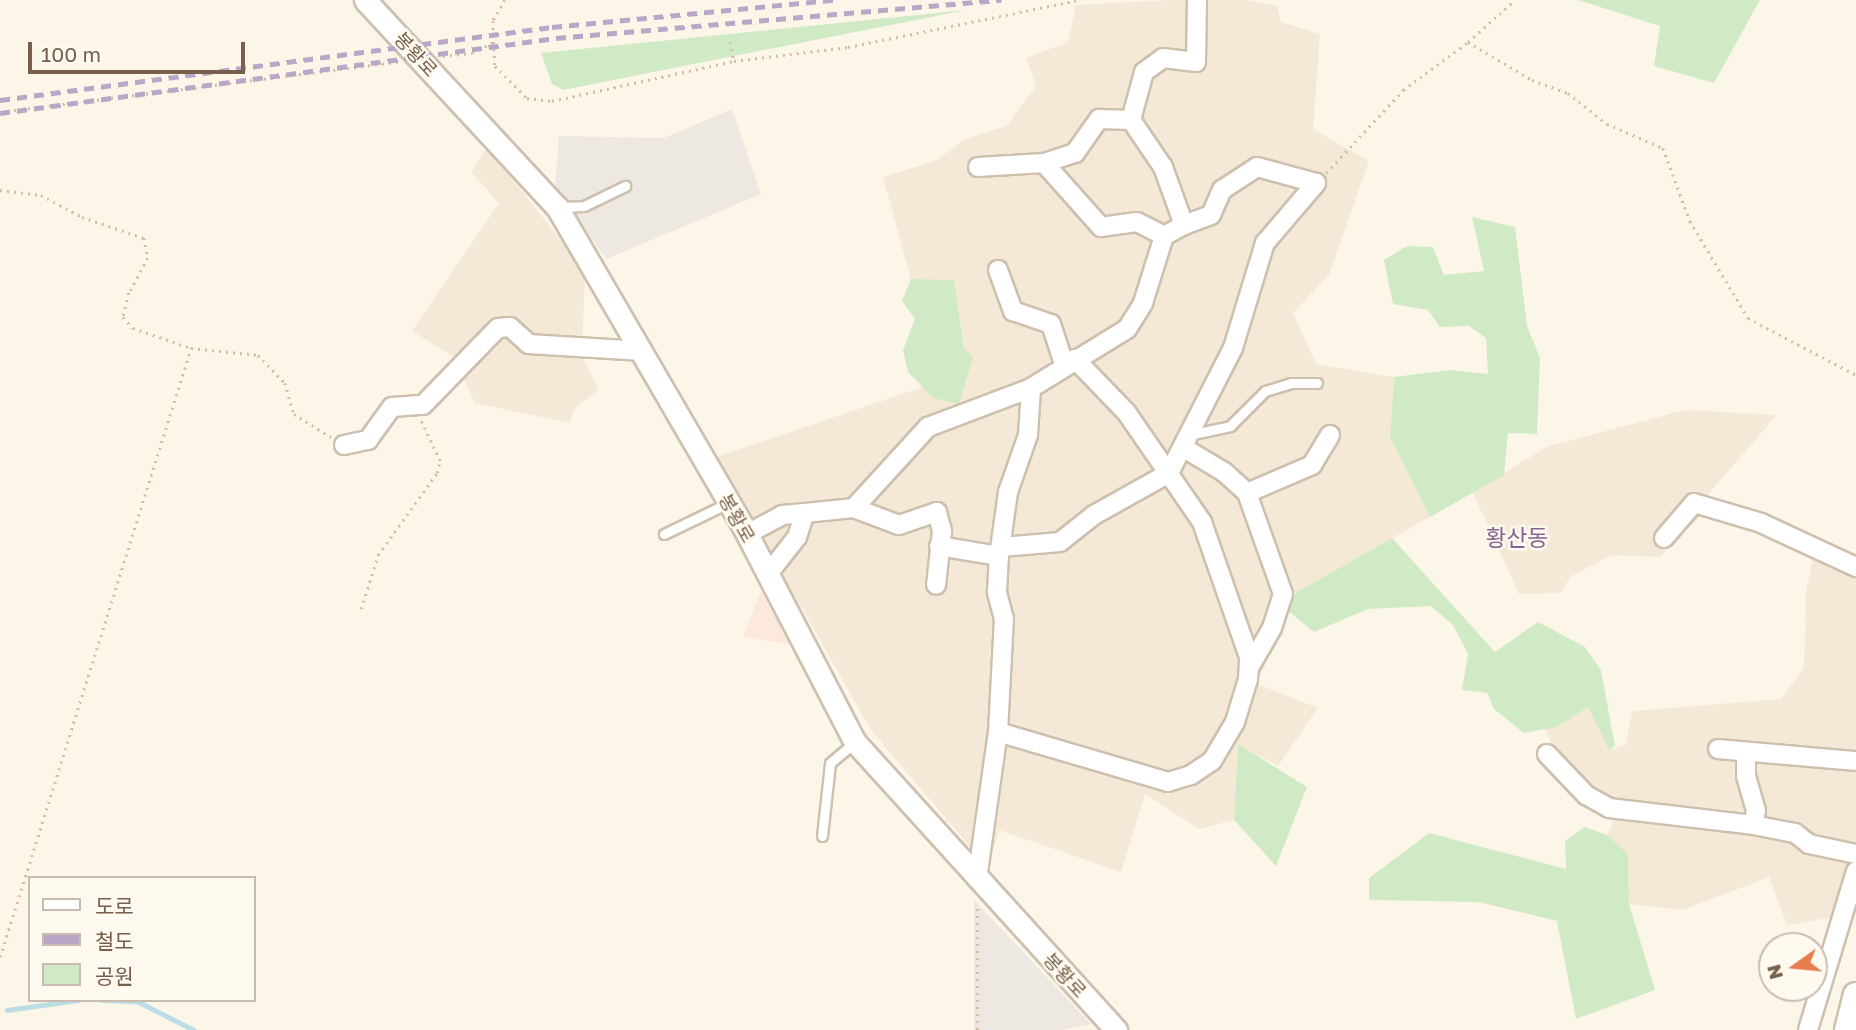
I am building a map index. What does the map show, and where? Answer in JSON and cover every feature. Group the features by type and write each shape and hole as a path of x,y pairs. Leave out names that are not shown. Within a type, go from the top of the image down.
{"main road":[{"path":"1847,1030 1856,995"}],"street":[{"name":"봉황로","path":"365,0 557,207 747,534 855,742 1116,1030"},
{"path":"1184,225 1163,167 1131,120 1144,72 1163,58 1196,62 1197,0"},
{"path":"978,167 1044,163 1075,153 1099,119 1131,120"},
{"path":"1044,163 1101,227 1137,222 1164,236"},
{"path":"854,508 928,427 1031,388 1126,329 1143,303 1164,236 1212,215 1222,190 1257,167 1316,183 1265,243 1233,348 1188,441 1169,473 1094,515 1060,542 1001,552 939,546"},
{"path":"998,270 1013,311 1051,324 1070,363 1126,412 1202,522 1249,657 1224,747 1212,761 1191,775 1168,782 998,732"},
{"path":"344,445 368,440 392,407 422,405 498,328 510,327 529,344 642,351"},
{"path":"977,879 998,732 1004,619 997,593 1001,552 1008,492 1028,435 1031,388"},
{"path":"1247,494 1312,465 1330,435"},
{"path":"1188,441 1247,494 1283,594 1272,628 1248,668"},
{"path":"1664,538 1694,503 1761,523 1856,567"},
{"path":"747,534 782,514 854,508 899,525 937,512 942,531 936,585"},
{"path":"768,574 797,537 805,513"},
{"path":"1718,749 1746,754 1856,761"},
{"path":"1547,754 1586,795 1609,808 1753,825 1795,833 1809,844 1856,854"},
{"path":"1746,754 1746,776 1756,811 1753,825"},
{"path":"1808,1030 1856,871"}],"lane":[{"path":"557,207 584,206 625,186"},
{"path":"1188,441 1230,426 1265,391 1291,383 1317,383"},
{"path":"664,534 728,503"},
{"path":"822,836 831,763 855,742"}],"path":[{"path":"505,0 493,21 496,41 495,66 509,83 527,98 552,101 734,61 848,47 1080,0"},
{"path":"1316,183 1403,90 1468,42 1515,0"},
{"path":"0,112 472,53 496,41"},
{"path":"730,42 734,61"},
{"path":"1468,42 1532,79 1567,93 1607,124 1663,148 1690,221 1748,318 1856,375"},
{"path":"0,190 41,195 82,216 144,238 148,258 129,293 122,317 133,328 191,348 258,355 285,383 294,414 344,445"},
{"path":"0,957 191,348"},
{"path":"361,609 377,555 437,473 440,461 414,405"},
{"path":"977,879 977,1030"}],"shaded area":[{"path":"1170,0 1245,0 1277,6 1281,22 1320,34 1313,129 1369,161 1329,275 1293,313 1316,364 1394,377 1390,437 1430,517 1295,593 1257,684 1318,708 1278,766 1238,745 1234,820 1199,829 1145,794 1121,872 999,830 988,868 871,730 716,457 923,387 933,398 964,348 954,281 911,279 883,177 935,161 965,139 1006,126 1036,86 1026,58 1068,42 1076,5"},
{"path":"732,109 761,194 606,259 555,186 559,136 664,138"},
{"path":"487,147 585,271 582,356 599,390 575,408 570,423 475,403 454,357 412,331 499,203 471,172"},
{"path":"1685,410 1777,415 1704,499 1699,517 1660,557 1612,555 1570,577 1561,593 1519,594 1473,493 1546,447"},
{"path":"1813,558 1856,574 1856,854 1834,917 1787,925 1769,877 1683,910 1629,904 1628,854 1607,835 1616,816 1568,793 1576,771 1558,757 1545,729 1557,727 1588,706 1610,750 1626,745 1632,711 1781,699 1804,668 1806,592"},
{"path":"761,590 789,644 743,637"},
{"path":"974,900 1091,1024 1062,1030 974,1030"}],"green space":[{"path":"1578,0 1760,0 1714,83 1654,66 1660,26"},
{"path":"966,10 563,90 552,84 541,53"},
{"path":"1472,217 1515,227 1527,326 1540,358 1537,434 1508,433 1504,475 1430,517 1390,437 1394,377 1451,370 1488,374 1486,338 1469,326 1440,327 1428,310 1393,304 1384,260 1407,246 1433,247 1444,275 1484,271"},
{"path":"911,279 954,280 964,348 973,357 959,404 933,398 908,372 903,350 915,319 902,301"},
{"path":"1392,538 1495,652 1538,622 1585,647 1601,670 1615,746 1609,750 1588,707 1557,727 1524,733 1494,709 1487,693 1462,690 1468,654 1453,625 1431,606 1368,609 1314,632 1287,610 1295,593"},
{"path":"1238,744 1307,787 1276,866 1234,820"},
{"path":"1585,827 1607,835 1628,854 1629,904 1655,990 1576,1019 1557,921 1479,902 1369,900 1369,878 1429,833 1566,869 1565,841"}],"waterway":[{"path":"7,1010 65,1002"},
{"path":"139,1002 194,1030"}],"railway":[{"path":"0,100 552,27 834,0"},
{"path":"0,113 556,38 1001,0"}],"district":[{"name":"황산동","path":"1517,537"}]}
